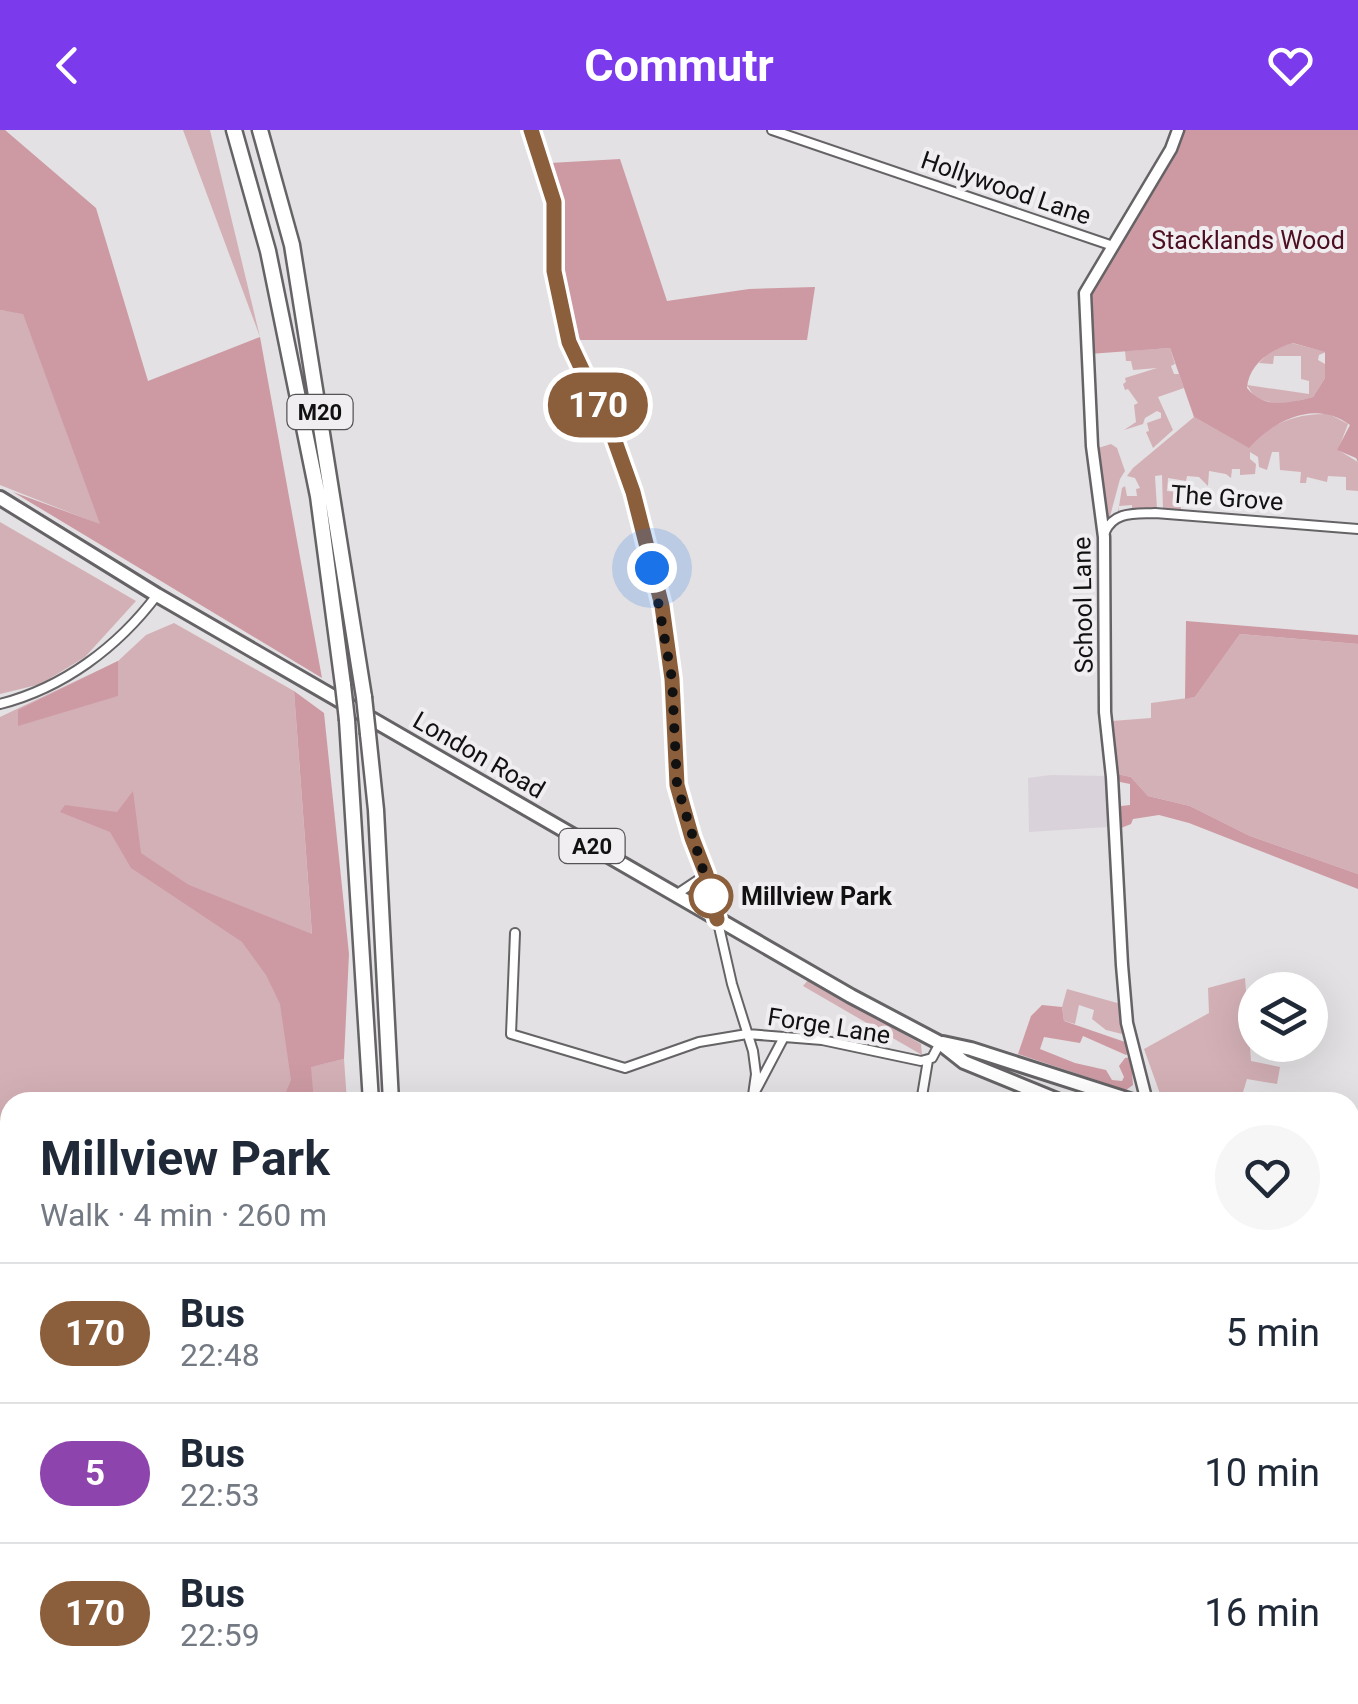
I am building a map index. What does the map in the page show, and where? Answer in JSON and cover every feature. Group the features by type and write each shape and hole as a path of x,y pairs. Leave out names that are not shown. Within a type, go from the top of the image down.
{"highway":[{"name":"M20","path":"234,130 268,251 318,496 347,720 370,1092"},
{"name":"M20","path":"260,130 292,245 364,697 376,810 390,1092"}],"main road":[{"name":"London Road","path":"0,498 157,595 717,919 940,1043 964,1062 1038,1092"},
{"name":"London Road","path":"940,1043 971,1049 1102,1092"}],"street":[{"path":"531,130 554,202 554,271 569,342 612,433 633,492 662,606 672,679 677,785 706,874 755,1059 753,1092"},
{"name":"Hollywood Lane","path":"772,130 1114,246"},
{"name":"School Lane","path":"1144,1092 1127,1023 1122,965 1106,712 1104,536 1092,446 1085,293 1171,149 1178,130"},
{"name":"The Grove","path":"1104,536 1114,518 1154,513 1358,529"},
{"path":"0,704 50,685 93,660 139,620 157,595"},
{"path":"676,895 706,874"},
{"name":"Forge Lane","path":"515,934 512,1034 624,1068 699,1042 747,1034 835,1042 928,1060"},
{"path":"756,1092 784,1037"},
{"path":"923,1092 928,1060 940,1043"},
{"path":"1079,1085 1094,1092"}],"shaded area":[{"path":"183,130 210,130 260,337"},
{"path":"0,310 23,313 101,525 0,485"},
{"path":"1292,343 1326,352 1318,360 1325,364 1325,378 1313,397 1281,405 1255,398 1247,385 1309,394 1309,381 1301,379 1301,356 1274,356 1273,364 1259,363 1273,348"},
{"path":"1170,348 1175,364 1171,366 1184,388 1158,397 1173,430 1153,448 1146,432 1147,423 1161,418 1161,413 1157,411 1145,418 1143,424 1124,430 1136,422 1134,405 1138,403 1123,384 1125,378 1157,368 1133,370 1125,351"},
{"path":"1329,414 1348,424 1338,450 1358,462 1358,491 1346,490 1346,477 1328,476 1327,482 1307,477 1306,483 1300,483 1301,472 1280,470 1279,452 1272,452 1267,470 1259,467 1258,457 1250,452 1250,459 1256,464 1255,474 1240,475 1240,469 1232,469 1231,478 1209,471 1208,486 1199,477 1187,476 1186,481 1168,478 1167,491 1181,492 1181,510 1163,510 1162,475 1155,476 1157,509 1119,506 1122,488 1125,486 1127,496 1137,496 1136,489 1140,488 1135,478 1127,476 1133,468 1194,417 1248,447 1285,421"},
{"path":"1111,444 1117,448 1125,471 1109,520 1105,518 1095,449"},
{"path":"0,522 136,601 85,657 41,684 0,694"},
{"path":"174,623 294,691 312,935 314,1066 344,1059 346,1092 0,1092 0,717 118,661 146,635"},
{"path":"1240,634 1358,644 1358,874 1250,836 1190,806 1148,796 1131,777 1117,774 1112,721 1151,718 1151,703 1195,697"},
{"path":"1108,776 1108,827 1029,832 1028,778"},
{"path":"809,979 921,1044 922,1055 803,986"},
{"path":"1238,980 1238,1062 1280,1067 1277,1084 1247,1079 1243,1092 1159,1092 1144,1049 1209,1013 1208,988"},
{"path":"1067,989 1121,1004 1122,1034 1106,1030 1092,1019 1094,1010 1079,1005 1075,1024 1064,1021 1062,1007"}],"green space":[{"path":"0,130 5,130 96,208 148,381 260,337 322,678 13,492 100,524 23,314 0,310"},
{"name":"Stacklands Wood","path":"1185,130 1358,130 1358,462 1337,450 1350,425 1337,417 1310,413 1296,416 1271,429 1249,448 1194,417 1170,348 1089,354 1089,296","holes":["1293,343 1325,352 1325,378 1313,397 1269,402 1247,388 1257,365 1277,349"]},
{"path":"620,159 667,301 749,289 815,287 807,340 574,340 560,272 561,204 550,163"},
{"path":"1186,621 1358,635 1358,644 1240,634 1195,697 1185,699"},
{"path":"118,661 118,696 18,726 18,710"},
{"path":"294,691 324,713 349,954 344,1059 311,1067 313,1092 286,1092 291,1080 280,1004 266,975 242,942 131,868 110,832 60,812 65,805 117,812 133,791 141,853 189,885 312,934"},
{"path":"1117,774 1131,777 1148,796 1190,806 1250,836 1358,874 1358,889 1159,815 1133,819 1121,828 1121,806 1130,805 1130,784 1120,782"},
{"path":"1042,1005 1062,1007 1064,1021 1128,1043 1129,1053 1083,1036 1080,1043 1044,1037 1040,1049 1106,1070 1112,1080 1122,1081 1119,1066 1131,1057 1133,1085 1126,1090 1018,1054 1031,1016"}],"bus line":[{"name":"170","path":"531,130 554,202 554,271 569,342 612,433 633,492 662,606 672,679 677,785 717,919"}],"place":[{"name":"Millview Park","path":"711,896"}],"route":[{"path":"652,568 662,606 672,679 677,785 711,896"}]}
